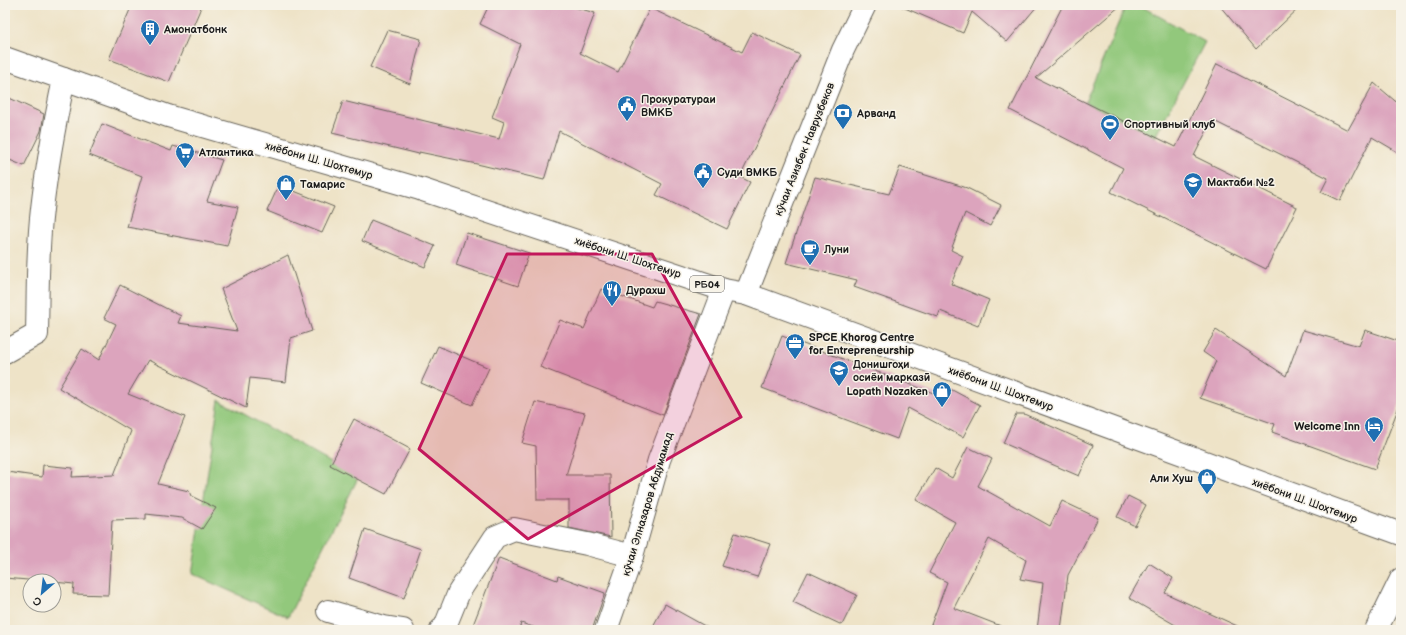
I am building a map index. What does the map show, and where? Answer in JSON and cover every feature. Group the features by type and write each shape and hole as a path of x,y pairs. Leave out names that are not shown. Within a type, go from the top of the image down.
{"main road":[{"name":"кӯчаи Азизбек Наврузбеков","path":"746,294 843,50 865,5"},
{"name":"хиёбони Ш. Шоҳтемур","path":"5,58 168,116 420,189 724,290 746,294 1401,534"},
{"path":"5,352 37,334 38,276 42,210 52,143 64,79"},
{"name":"кӯчаи Элназаров Абдумамад","path":"606,630 632,556 659,460 724,290"},
{"path":"441,630 444,629 459,592 495,538 514,529 587,544 632,556"},
{"path":"1376,630 1401,579"},
{"path":"328,611 384,627 403,630"}],"highlighted area":[{"path":"507,254 652,254 741,417 528,539 419,449"}],"green space":[{"path":"1126,5 1139,5 1205,42 1155,137 1085,102"},
{"path":"219,400 358,478 288,617 192,574"}],"building":[{"name":"Амонатбонк","path":"132,5 202,5 169,82 109,59"},
{"path":"489,5 567,5 595,13 580,53 618,72 650,8 742,52 752,32 800,55 740,177 750,182 727,229 656,195 662,184 559,131 544,180 477,164 419,152 419,154 332,133 343,101 499,139 504,122 492,117 520,44 480,24"},
{"path":"898,5 1038,5 1007,42 972,12 963,33"},
{"path":"1063,5 1121,5 1036,78 1176,147 1217,64 1348,130 1374,83 1401,106 1401,154 1372,137 1340,201 1321,192 1328,178 1212,120 1194,156 1297,207 1266,269 1111,192 1123,168 1010,110"},
{"path":"1219,5 1302,5 1256,49"},
{"path":"387,30 421,39 410,84 370,67"},
{"path":"5,96 44,114 41,131 24,166 5,158"},
{"path":"102,124 171,151 173,146 222,160 207,201 238,207 227,246 127,227 142,176 89,155"},
{"path":"900,167 967,188 1001,205 990,226 965,213 951,250 963,256 951,284 989,300 978,326 940,311 938,317 854,287 857,280 786,263 815,177 889,194"},
{"path":"279,185 334,207 322,233 267,211"},
{"path":"371,220 435,246 425,267 362,241"},
{"path":"467,233 529,253 518,286 456,265"},
{"path":"288,255 312,331 291,338 286,382 250,378 246,408 148,360 128,394 185,417 158,484 189,491 191,496 216,508 202,529 182,518 146,514 146,519 112,520 108,595 73,594 74,584 62,583 62,573 22,573 22,580 5,578 5,488 7,472 42,477 43,465 73,468 72,477 114,475 131,431 59,388 82,349 99,360 116,324 104,318 120,285 181,316 178,323 237,331 221,289"},
{"path":"601,289 652,307 655,301 701,314 663,415 540,367 560,320 584,329"},
{"path":"1216,330 1286,376 1303,330 1359,346 1365,330 1401,342 1401,401 1375,469 1272,432 1275,424 1200,398 1216,361 1203,352"},
{"name":"Донишгоҳи осиёи марказӣ","path":"782,336 936,394 941,384 980,405 963,437 908,408 897,439 762,388"},
{"path":"438,346 489,368 472,405 421,383"},
{"path":"535,402 585,413 566,475 610,475 611,537 569,528 569,500 537,500 536,446 522,443"},
{"path":"1016,414 1024,414 1093,445 1079,476 1003,443"},
{"path":"354,419 410,449 386,494 330,465"},
{"path":"968,447 992,459 978,486 1050,526 1062,501 1098,518 1068,575 1061,630 1037,630 1043,583 1020,579 1026,560 989,539 954,608 1006,628 1005,630 929,630 947,582 929,573 955,522 916,500 935,468 952,478"},
{"path":"1128,496 1146,505 1135,526 1117,517"},
{"path":"365,529 421,549 404,598 349,578"},
{"path":"735,533 770,544 757,577 722,566"},
{"path":"499,558 557,580 558,576 605,593 592,630 542,630 521,623 519,630 471,630"},
{"path":"1149,563 1173,578 1165,593 1246,630 1184,630 1129,598"},
{"path":"808,572 857,595 842,625 793,602"},
{"path":"665,604 712,630 651,630"}],"place":[{"name":"Амонатбонк","path":"150,46"},
{"name":"Прокуратураи ВМКБ","path":"627,122"},
{"name":"Арванд","path":"843,130"},
{"name":"Спортивный клуб","path":"1110,141"},
{"name":"Атлантика","path":"185,169"},
{"name":"Суди ВМКБ","path":"703,189"},
{"name":"Мактаби №2","path":"1193,199"},
{"name":"Тамарис","path":"286,201"},
{"name":"Луни","path":"810,266"},
{"name":"Дурахш","path":"612,307"},
{"name":"SPCE Khorog Centre for Entrepreneurship","path":"795,360"},
{"name":"Донишгоҳи осиёи марказӣ","path":"839,387"},
{"name":"Lopath Nozaken","path":"942,408"},
{"name":"Welcome Inn","path":"1374,443"},
{"name":"Али Хуш","path":"1207,495"}]}
